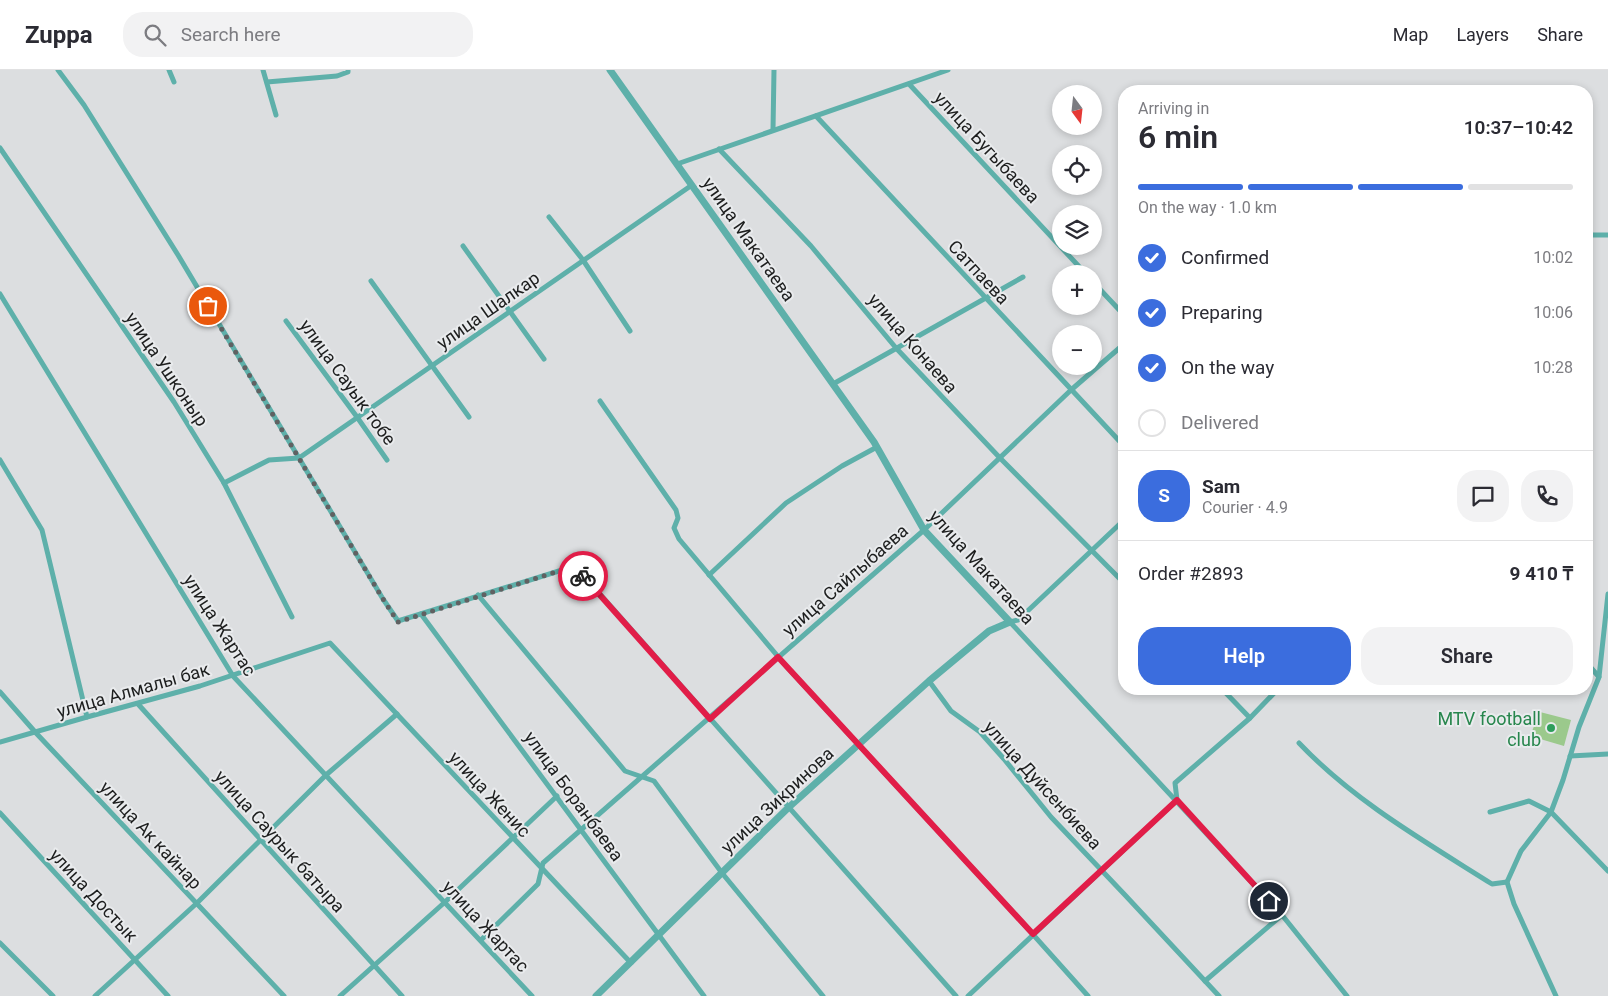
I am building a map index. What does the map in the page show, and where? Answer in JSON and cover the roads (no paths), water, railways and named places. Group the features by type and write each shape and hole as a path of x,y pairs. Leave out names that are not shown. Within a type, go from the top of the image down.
{"street":[{"path":"58,70 84,105 178,255 398,622 478,595 575,566 956,996"},
{"path":"169,70 174,82"},
{"path":"263,70 276,114"},
{"path":"267,82 337,76 348,72 348,70"},
{"name":"улица Макатаева","path":"610,70 877,447 924,530 1282,915 1346,996"},
{"path":"773,130 774,70"},
{"path":"677,164 948,70"},
{"name":"улица Бугыбаева","path":"909,84 1078,265"},
{"name":"Сатпаева","path":"816,116 1118,440"},
{"name":"улица Ушконыр","path":"0,148 174,402 224,483 292,617"},
{"name":"улица Конаева","path":"719,149 811,246 896,348 1000,458 1118,577"},
{"name":"улица Шалкар","path":"299,458 692,185"},
{"path":"549,217 583,260 630,331"},
{"path":"1593,235 1608,235"},
{"path":"463,246 544,359"},
{"path":"833,384 984,297 1023,277"},
{"path":"371,281 469,416"},
{"path":"1102,292 1118,309"},
{"name":"улица Жартас","path":"0,294 233,676 532,996"},
{"name":"улица Сауык тобе","path":"286,321 387,460"},
{"name":"улица Сайлыбаева","path":"480,940 538,884 543,863 924,530 1071,390 1118,349"},
{"path":"600,401 676,510 678,518 674,528 676,534 709,576 778,657 1088,996"},
{"path":"709,576 786,503 842,466 877,447"},
{"path":"224,483 269,460 299,458"},
{"path":"0,460 42,530 87,717"},
{"name":"улица Зикринова","path":"596,996 788,808 929,681 989,631 1018,620 1118,526"},
{"path":"1593,689 1598,676 1608,594"},
{"path":"478,595 625,771 654,781 722,873 823,996"},
{"name":"улица Боранбаева","path":"421,614 704,996"},
{"name":"улица Алмалы бак","path":"0,742 233,676 330,643"},
{"name":"улица Женис","path":"330,643 631,963"},
{"path":"1593,670 1598,676"},
{"name":"улица Дуйсенбиева","path":"929,681 951,711 980,732 1004,758 1050,817 1219,996"},
{"name":"улица Ак кайнар","path":"0,692 284,996"},
{"path":"1228,695 1250,718"},
{"path":"968,996 1177,800 1175,783 1250,718 1272,695"},
{"path":"1556,996 1514,904 1506,882 1521,851 1551,812 1591,695"},
{"name":"улица Саурык батыра","path":"138,704 402,996"},
{"path":"95,996 197,904 326,775 397,714"},
{"path":"1300,742 1321,766 1385,816 1492,884 1506,882"},
{"path":"1570,756 1608,754"},
{"path":"340,996 445,902 557,796"},
{"path":"1490,812 1529,801 1551,812 1608,871"},
{"name":"улица Достык","path":"0,813 168,996"},
{"path":"1205,981 1282,915"},
{"path":"0,943 53,996"}],"place":[{"name":"MTV football club","path":"1551,728"}]}
